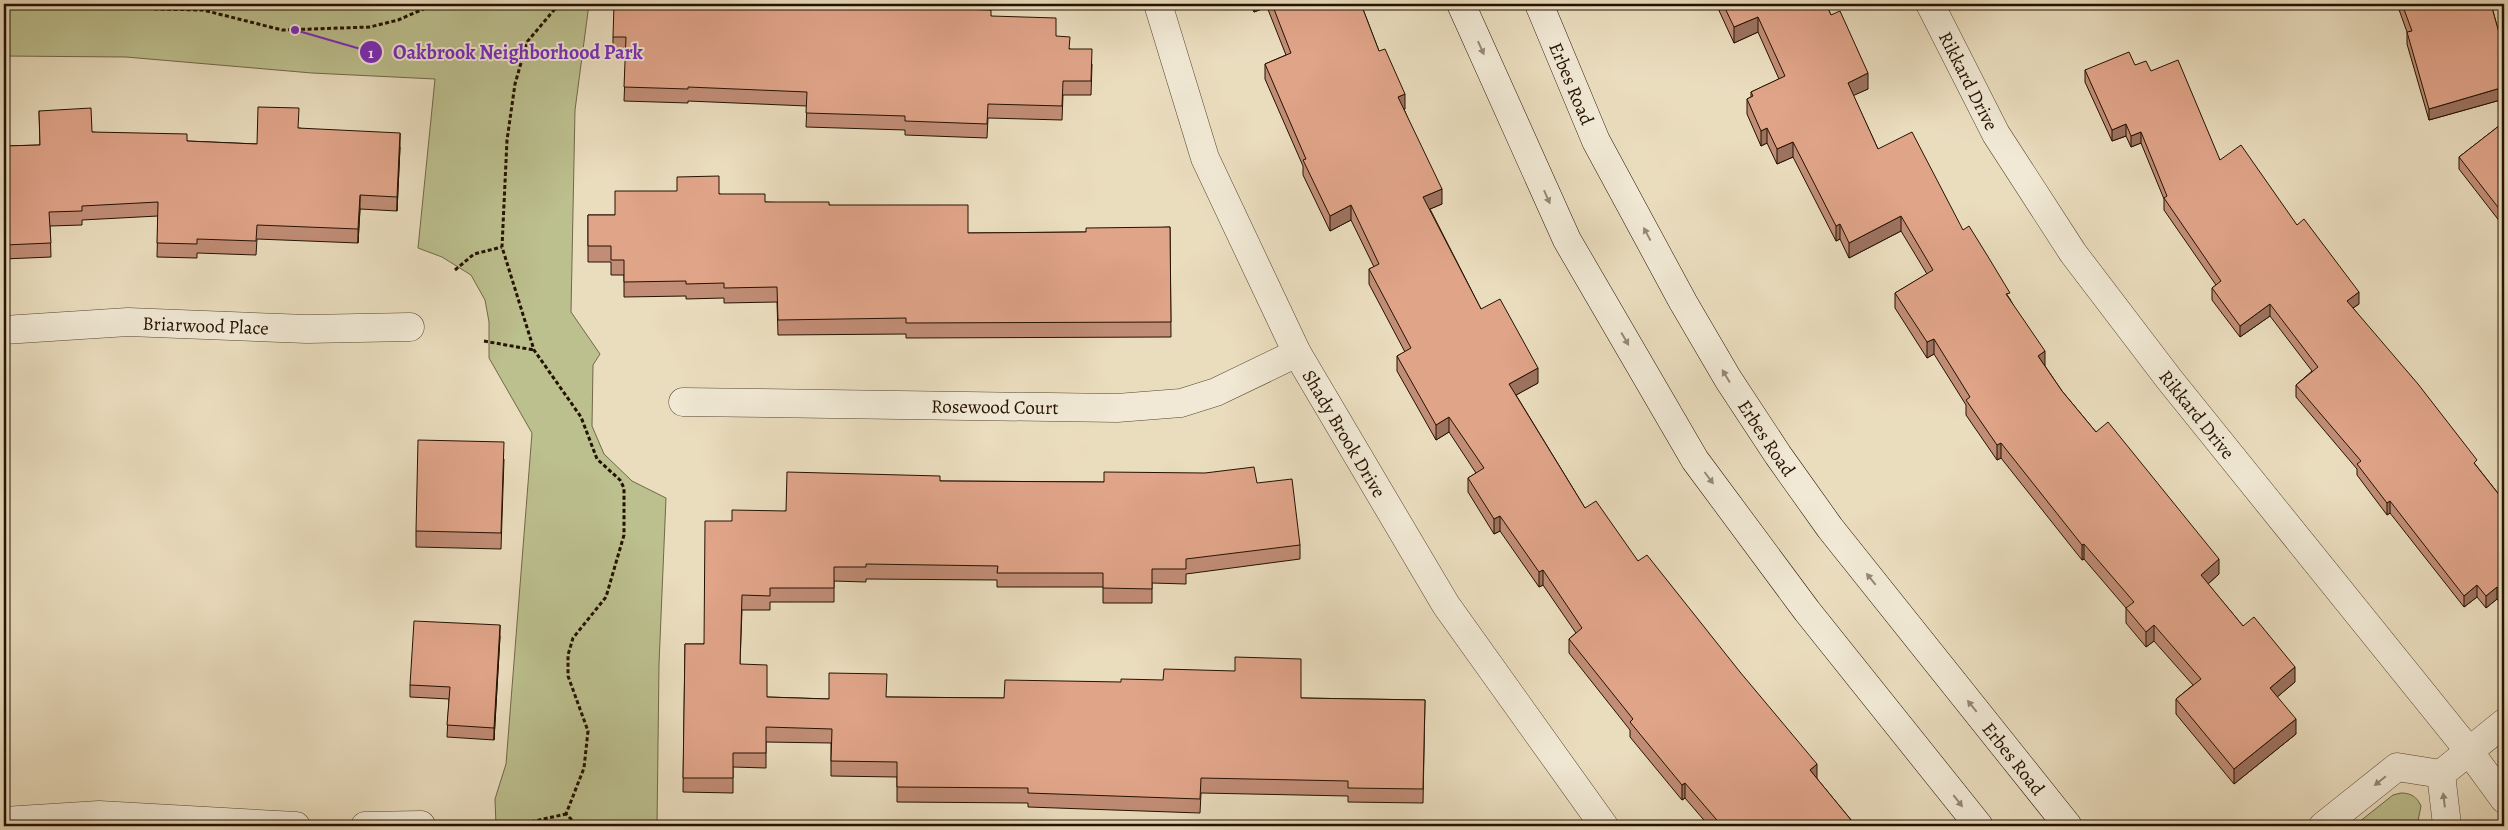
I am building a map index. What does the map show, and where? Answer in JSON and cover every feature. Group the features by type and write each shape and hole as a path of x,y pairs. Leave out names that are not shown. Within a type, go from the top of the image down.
{"street":[{"name":"Shady Brook Drive","path":"1158,4 1205,158 1297,353 1446,605 1595,823"},
{"path":"1461,4 1567,240 1695,460 1807,611 1979,826"},
{"name":"Erbes Road","path":"1539,4 1596,141 1683,302 1728,379 1778,455 1830,528 2068,826"},
{"name":"Rikkard Drive","path":"1930,4 1996,134 2073,253 2175,387 2469,751 2504,799"},
{"name":"Briarwood Place","path":"4,330 128,322 307,329 410,327"},
{"name":"Rosewood Court","path":"683,402 1117,408 1181,403 1216,392 1297,353"},
{"path":"2323,826 2397,767 2440,774 2504,723"},
{"path":"2440,774 2447,824 2445,826"},
{"path":"4,821 99,815 296,826"},
{"path":"365,826 422,825"}],"path":[{"path":"122,4 155,9 203,10 282,30 370,27 398,20 435,4"},
{"path":"559,4 527,42 515,84 507,140 502,247 534,350 581,417 597,459 620,480 624,488 624,535 616,568 606,596 573,638 568,655 568,676 588,731 584,768 566,814"},
{"path":"455,270 474,254 502,247"},
{"path":"484,341 534,350"},
{"path":"512,826 566,814"},
{"path":"566,814 578,826"}],"green space":[{"path":"4,4 589,4 575,110 571,312 600,354 593,365 592,426 604,454 632,481 666,498 659,664 657,826 496,826 495,799 506,764 532,433 489,358 489,322 485,300 471,275 442,257 418,248 435,79 312,73 126,57 4,56"},
{"path":"2401,793 2413,796 2421,806 2418,821 2412,826 2354,826 2393,795"}],"building":[{"path":"614,4 707,7 707,4 895,4 895,7 991,10 991,16 1056,18 1056,36 1070,37 1069,49 1092,49 1091,81 1063,81 1062,106 988,104 987,124 905,121 905,116 806,113 807,92 688,87 688,89 624,87 626,37 613,37"},
{"path":"1272,4 1361,4 1379,51 1385,49 1405,94 1398,97 1442,189 1423,197 1481,309 1500,299 1538,368 1509,384 1585,508 1596,501 1638,561 1647,555 1740,672 1817,764 1810,770 1856,826 1722,826 1685,783 1682,785 1630,722 1633,719 1569,639 1582,628 1543,570 1539,572 1500,516 1494,519 1468,478 1484,468 1449,417 1436,425 1397,356 1411,348 1369,269 1379,264 1351,205 1330,216 1303,160 1306,159 1265,64 1291,53"},
{"path":"1723,4 1826,4 1831,15 1840,11 1868,73 1848,83 1878,149 1912,132 1963,230 1969,226 2010,293 2006,294 2045,351 2038,356 2062,391 2096,432 2108,422 2219,559 2201,575 2243,626 2254,617 2295,667 2270,688 2296,719 2234,769 2176,699 2201,679 2154,625 2146,632 2126,608 2134,602 2084,544 2082,545 2001,443 1997,445 1966,400 1970,397 1934,339 1927,342 1895,293 1933,270 1901,216 1849,243 1840,224 1836,226 1793,142 1777,149 1767,128 1761,131 1747,99 1753,96 1751,92 1785,76 1758,17 1734,27"},
{"path":"2402,4 2491,4 2504,51 2504,87 2429,109 2407,32 2412,31"},
{"path":"2129,52 2135,65 2146,61 2151,71 2178,60 2220,160 2241,145 2297,225 2304,219 2359,292 2347,301 2418,384 2477,460 2474,463 2504,501 2504,597 2497,587 2486,596 2477,585 2464,596 2390,501 2387,503 2357,464 2361,461 2296,385 2318,367 2270,304 2240,326 2212,288 2221,281 2164,198 2167,196 2141,132 2131,136 2126,124 2112,130 2085,70"},
{"path":"258,107 299,108 298,128 400,133 397,197 360,195 358,229 257,225 256,241 197,239 197,244 157,243 158,202 82,206 82,211 49,212 51,243 4,245 4,146 40,145 39,111 91,108 92,132 187,134 187,141 257,144"},
{"path":"2504,122 2504,215 2459,157"},
{"path":"719,176 719,194 765,194 765,202 829,202 829,205 968,205 968,233 1086,232 1086,228 1170,227 1171,322 906,323 906,318 778,320 777,287 724,288 724,283 686,284 686,281 624,282 624,260 611,260 611,246 588,246 588,215 615,215 615,191 677,191 677,177"},
{"path":"418,440 504,442 501,533 416,531"},
{"path":"1254,467 1257,483 1292,479 1300,545 1186,559 1186,569 1152,569 1152,589 1103,588 1103,573 997,573 998,566 866,564 866,567 834,567 834,588 770,588 770,596 742,595 740,664 767,665 767,697 829,699 829,673 887,674 886,697 1004,698 1005,680 1121,682 1121,679 1163,680 1164,669 1235,671 1235,657 1301,659 1301,698 1425,700 1423,789 1348,788 1348,781 1201,778 1200,799 1028,793 1028,788 897,787 897,762 831,761 832,729 766,727 766,753 733,753 733,778 683,778 685,644 704,644 705,521 732,521 732,510 786,511 787,472 940,476 940,481 1104,482 1104,472 1205,473"},
{"path":"414,621 500,625 494,728 447,725 450,687 410,685"}],"place":[{"name":"Oakbrook Neighborhood Park","path":"295,30"}]}
